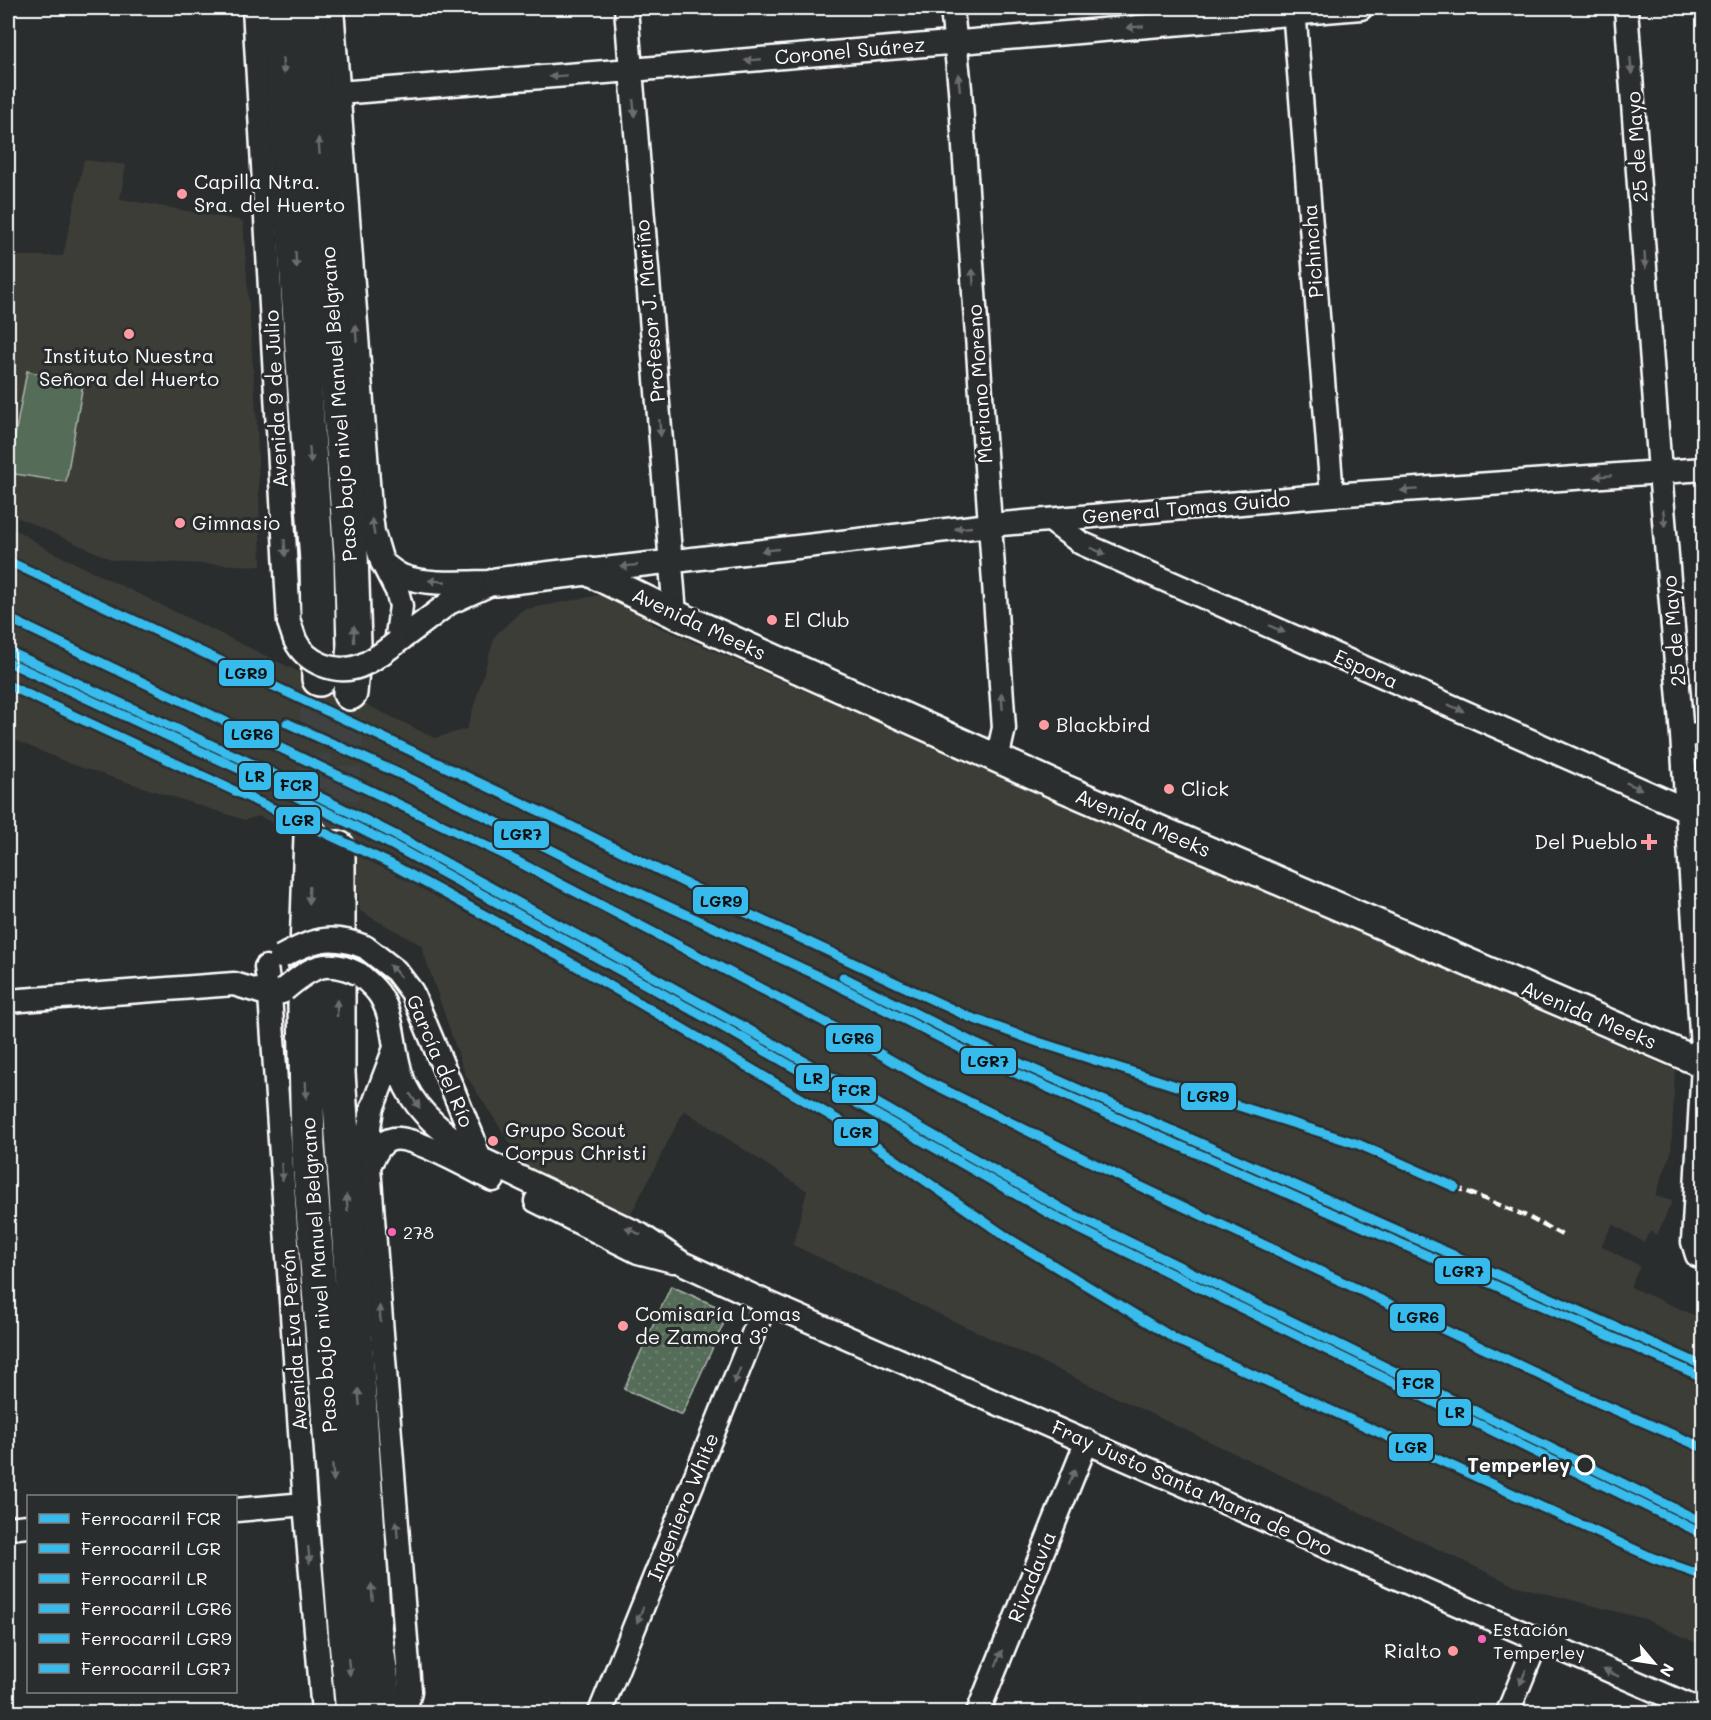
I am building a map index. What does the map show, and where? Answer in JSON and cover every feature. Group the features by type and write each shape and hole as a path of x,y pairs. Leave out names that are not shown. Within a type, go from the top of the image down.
{"main road":[{"name":"Paso bajo nivel Manuel Belgrano","path":"278,8 317,561 319,679"},
{"name":"Paso bajo nivel Manuel Belgrano","path":"308,8 351,554 354,644 350,693"},
{"name":"Paso bajo nivel Manuel Belgrano","path":"353,1713 308,1146 305,1007 324,842 374,1626 386,1713"}],"street":[{"name":"Avenida 9 de Julio","path":"254,8 289,622 296,641 305,654 316,662 346,670 358,667 396,643 449,603 496,582"},
{"path":"332,8 370,508 373,532 382,562 397,591 401,606 396,643"},
{"name":"Profesor J. Mariño","path":"626,8 675,614"},
{"name":"Mariano Moreno","path":"952,8 960,89 1004,728 997,759"},
{"name":"Coronel Suárez","path":"338,93 954,42 1294,10 1361,8"},
{"name":"25 de Mayo","path":"1626,8 1660,472 1693,735 1688,810 1703,1064 1693,1242 1700,1257"},
{"name":"Pichincha","path":"1294,10 1332,495"},
{"name":"General Tomas Guido","path":"587,571 990,525 1332,495 1704,469"},
{"name":"Espora","path":"1050,520 1081,543 1688,810"},
{"path":"382,562 401,575 415,579 446,582 496,582 587,571"},
{"name":"Avenida Meeks","path":"587,571 675,614 997,759 1703,1064"},
{"name":"García del Río","path":"234,984 318,939 352,941 365,947 396,971 412,992 473,1138 480,1166"},
{"name":"Avenida Eva Perón","path":"273,962 277,993 305,1504 322,1713"},
{"name":"García del Río","path":"8,1000 234,984 277,993 315,967 335,965 348,968 359,974 375,989 386,1005 399,1071 406,1087 421,1109 480,1166"},
{"path":"395,1048 372,1109 369,1127 369,1167 410,1691 405,1713"},
{"name":"Fray Justo Santa María de Oro","path":"369,1167 382,1144 392,1139 402,1138 480,1166 641,1235 682,1263 766,1302 1087,1441 1537,1641 1704,1712"},
{"name":"Ingeniero White","path":"600,1713 766,1302"},
{"name":"Rivadavia","path":"978,1713 1087,1441"},
{"path":"237,1510 305,1504"},
{"path":"8,1528 27,1527"},
{"path":"1508,1713 1537,1641"}],"shaded area":[{"name":"Instituto Nuestra Señora del Huerto","path":"84,160 126,165 120,199 243,221 257,426 261,566 113,560 8,513 8,256 63,256"},
{"path":"8,525 50,551 435,738 467,729 495,636 522,610 616,592 652,624 1675,1070 1671,1153 1655,1196 1672,1201 1657,1235 1650,1231 1644,1242 1613,1224 1601,1246 1640,1266 1630,1287 1703,1319 1703,1646 1645,1619 1514,1585 793,1245 807,1191 684,1110 629,1218 524,1164 465,1074 421,945 360,911 356,865 259,816 245,820 71,764 8,737"}],"green space":[{"path":"27,371 83,384 66,482 8,473"},
{"path":"671,1286 729,1312 682,1415 624,1389"}],"tunnel":[{"path":"311,836 319,679"},
{"path":"338,848 350,693"}],"railway":[{"path":"1455,1187 1524,1215 1564,1236"}],"rail line":[{"name":"LGR9","path":"8,561 571,826 721,901 969,1017 1038,1042 1358,1144 1455,1187"},
{"name":"LGR6","path":"8,618 505,855 823,1021 929,1082 1131,1182 1597,1402 1704,1448"},
{"name":"FCR","path":"8,651 268,771 399,837 737,1023 1064,1210 1704,1523"},
{"name":"LR","path":"8,662 263,780 394,846 732,1032 1059,1219 1699,1532"},
{"name":"LGR","path":"8,685 389,863 561,957 838,1120 1008,1238 1177,1340 1653,1558 1704,1576"},
{"name":"LGR7","path":"287,723 411,779 605,877 821,977 970,1053 1700,1376"},
{"name":"LGR6","path":"843,977 974,1043 1704,1366"}],"place":[{"name":"Capilla Ntra. Sra. del Huerto","path":"182,194"},
{"name":"Instituto Nuestra Señora del Huerto","path":"129,334"},
{"name":"Gimnasio","path":"180,523"},
{"name":"El Club","path":"772,620"},
{"name":"Blackbird","path":"1044,725"},
{"name":"Click","path":"1169,789"},
{"name":"Del Pueblo","path":"1649,842"},
{"name":"Grupo Scout Corpus Christi","path":"493,1141"},
{"name":"278","path":"392,1232"},
{"name":"Comisaría Lomas de Zamora 3°","path":"623,1326"},
{"name":"Temperley","path":"1585,1465"},
{"name":"Estación Temperley","path":"1482,1639"},
{"name":"Rialto","path":"1453,1651"}]}
